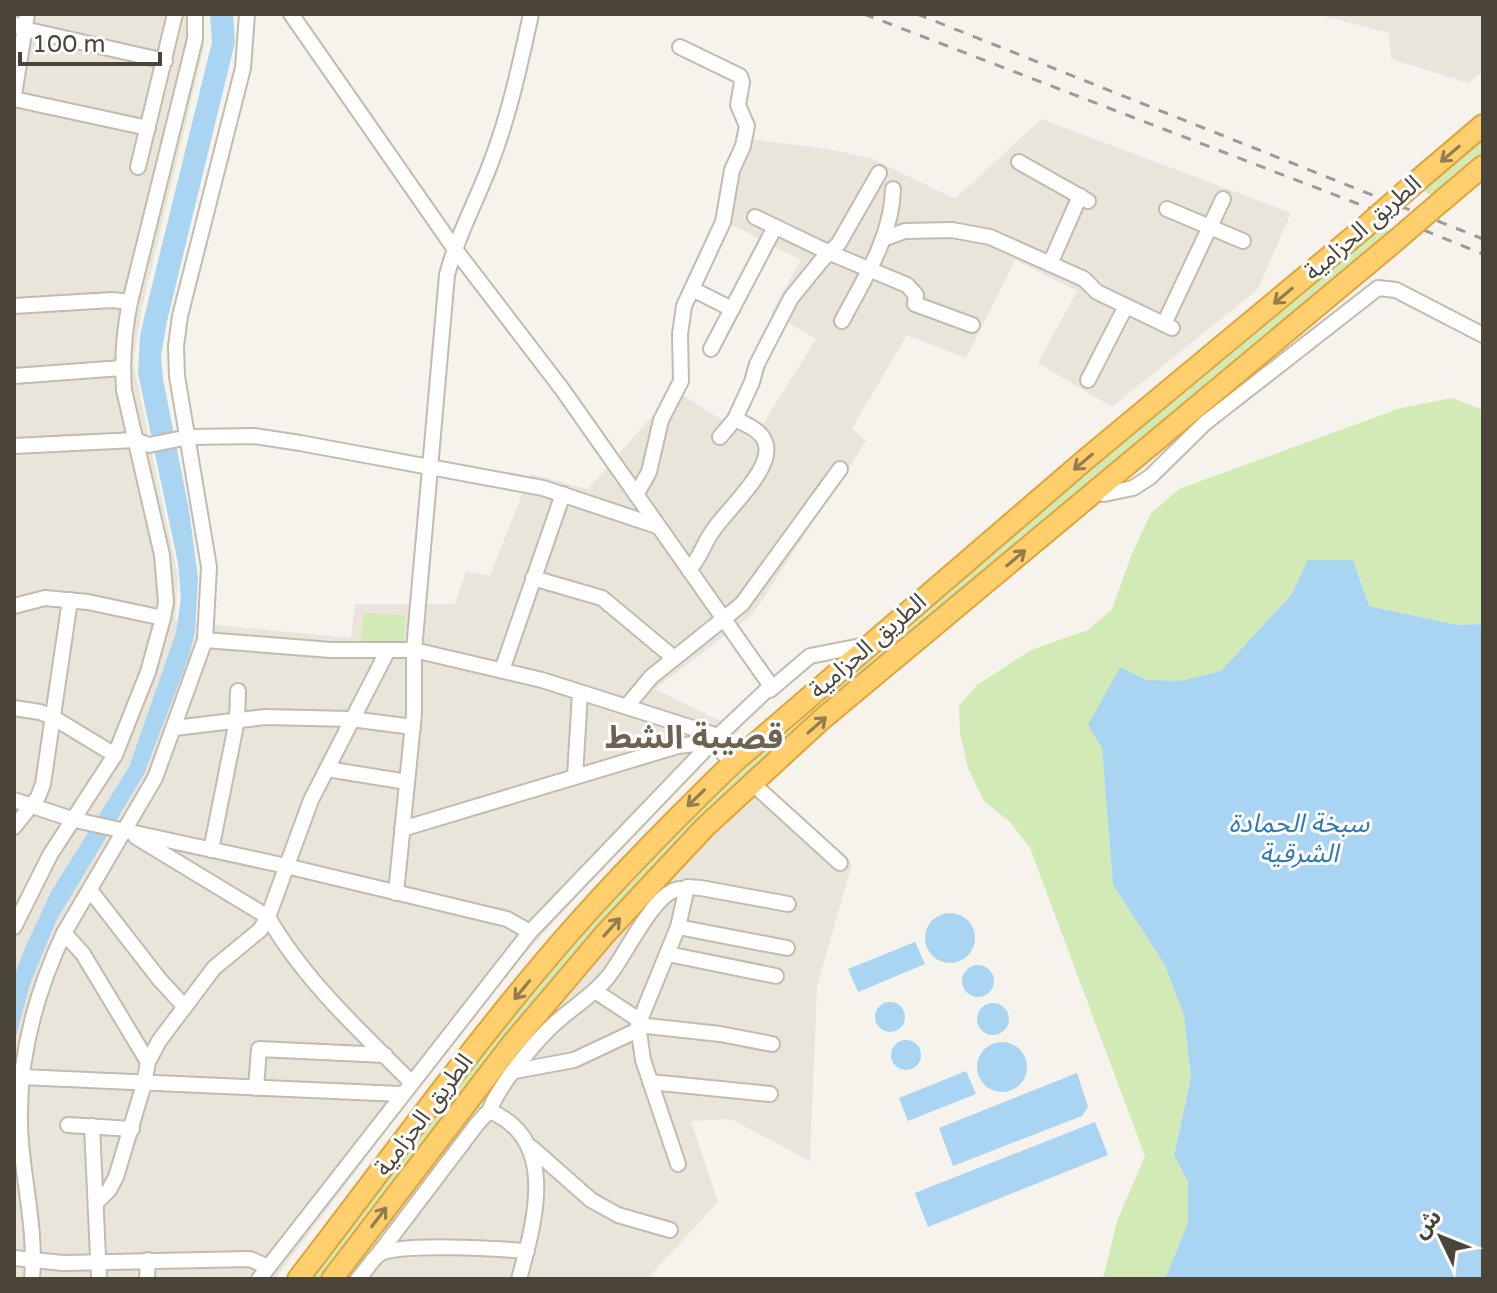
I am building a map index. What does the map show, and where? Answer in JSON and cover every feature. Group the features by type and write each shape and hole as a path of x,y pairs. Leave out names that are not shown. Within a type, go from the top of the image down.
{"highway":[{"name":"الطريق الحزامية","path":"298,1279 545,961 627,870 733,763 1085,460 1483,125"},
{"name":"الطريق الحزامية","path":"332,1279 436,1159 477,1088 585,957 696,837 821,720 1483,166"}],"street":[{"path":"138,167 175,14"},
{"path":"14,927 50,855 81,822 115,755 143,685 163,618 166,602 162,555 142,443 122,368 130,302 195,39 195,14"},
{"path":"32,1279 22,1259 21,1077 33,1014 64,933 155,778 205,640 209,567 183,438 176,346 180,316 243,68 247,14"},
{"path":"291,14 454,248 562,389 766,678 770,690"},
{"path":"396,893 413,727 414,650 447,275 454,248 490,165 509,108 531,14"},
{"path":"148,128 14,97 22,22 165,61"},
{"path":"636,495 649,472 661,420 681,381 680,334 684,306 723,222 732,170 743,146 747,126 738,105 742,82 740,76 680,47"},
{"path":"1019,162 1084,198 1050,264"},
{"path":"720,437 735,419 757,364 791,298 839,243 879,173"},
{"path":"842,321 883,239 893,208 893,189"},
{"path":"883,239 905,231 952,230 990,237 1084,279 1097,292 1168,326 1223,199"},
{"path":"1167,209 1243,241"},
{"path":"755,217 914,290 915,304 972,325"},
{"path":"711,349 775,227"},
{"path":"1098,489 1104,494 1116,492 1133,488 1150,477 1205,423 1383,286 1483,335"},
{"path":"692,289 732,309"},
{"path":"14,306 112,300 130,302"},
{"path":"1088,380 1126,306"},
{"path":"14,376 122,368"},
{"path":"689,570 698,560 712,532 756,479 766,452 765,441 755,430 735,419"},
{"path":"14,446 254,436 563,494 657,526"},
{"path":"627,706 651,677 742,604 840,469"},
{"path":"502,670 563,494"},
{"path":"533,578 602,598 674,658"},
{"path":"14,606 40,598 70,600 163,618"},
{"path":"14,827 38,797 43,784 70,600"},
{"path":"205,640 331,650 414,650 502,670 627,706 715,739 733,763"},
{"path":"22,1259 63,1263 250,1259 264,1273 530,932 715,739 810,656 872,644"},
{"path":"96,1203 116,1177 132,1129 148,1062 159,1041 214,968 260,930 268,917 311,800 388,650"},
{"path":"211,850 237,720 238,691"},
{"path":"575,776 580,693"},
{"path":"14,708 40,712 54,718 115,755"},
{"path":"175,728 265,717 351,719 413,727"},
{"path":"402,829 678,746 715,739"},
{"path":"327,769 407,782"},
{"path":"752,783 840,863"},
{"path":"14,800 81,822 286,866 507,919 530,932"},
{"path":"122,831 268,917 315,982 411,1082"},
{"path":"683,891 687,887 701,888 788,904"},
{"path":"358,1279 377,1256 436,1159 489,1112 497,1095 554,1024 595,991 614,970 650,914 672,890 677,888 683,891"},
{"path":"90,890 185,1007"},
{"path":"678,1164 643,1060 638,1025 678,927 684,902 683,891"},
{"path":"678,927 787,948"},
{"path":"64,933 83,954 148,1062"},
{"path":"668,954 776,976"},
{"path":"595,991 638,1025 720,1034 772,1044"},
{"path":"515,1071 574,1060 638,1025"},
{"path":"256,1088 259,1049 385,1055"},
{"path":"21,1077 401,1094"},
{"path":"650,1082 770,1094"},
{"path":"489,1112 501,1117 522,1134 530,1146 591,1200 618,1215 670,1230"},
{"path":"68,1125 132,1129"},
{"path":"92,1126 99,1279"},
{"path":"519,1279 527,1251 537,1183 530,1146"},
{"path":"377,1256 399,1250 435,1248 527,1251"},
{"path":"147,1279 148,1260"}],"shaded area":[{"path":"14,14 203,14 204,47 142,308 133,362 178,576 175,621 351,638 355,604 455,604 466,571 490,576 530,474 588,489 675,390 753,440 816,339 771,313 801,260 730,224 723,178 739,138 829,149 873,159 955,199 1041,119 1291,213 1258,289 1112,407 1038,363 1077,291 1015,260 966,358 907,335 852,428 866,441 753,614 655,689 739,730 680,785 494,987 275,1279 14,1279"},
{"path":"1315,14 1483,14 1483,72 1468,83 1391,59 1389,33"},
{"path":"764,783 852,864 817,986 810,1161 731,1119 691,1121 718,1202 647,1279 345,1279 510,1062 661,887"}],"green space":[{"path":"1483,138 1483,160 1436,197 1421,190"},
{"path":"1382,226 1394,234 709,817 323,1279 301,1279 555,957 697,806 1096,460"},
{"path":"1452,398 1483,410 1483,624 1457,625 1369,606 1353,560 1309,560 1291,595 1221,671 1181,682 1146,680 1102,748 1113,885 1165,965 1184,1016 1191,1078 1174,1155 1188,1182 1188,1224 1165,1279 1103,1279 1117,1221 1145,1156 1030,848 1010,822 984,801 968,768 960,733 959,706 977,685 1031,650 1088,630 1112,609 1151,513 1179,489 1401,408"},
{"path":"363,613 405,615 404,643 361,642"}],"water":[{"path":"210,14 233,14 235,42 161,356 198,578 195,631 188,659 144,774 56,921 30,984 14,1044 14,977 25,948 51,892 129,767 176,633 181,599 178,563 138,373 140,336 212,42"},
{"name":"سبخة الحمادة الشرقية","path":"1308,560 1353,560 1369,606 1457,625 1483,624 1483,1279 1165,1279 1188,1223 1188,1182 1174,1155 1191,1078 1184,1016 1165,965 1113,885 1102,748 1088,725 1120,667 1146,680 1181,681 1221,671 1291,595"},
{"path":"950,913 968,920 975,938 968,956 950,963 932,956 925,938 932,920"},
{"path":"915,942 925,964 858,992 848,969"},
{"path":"978,965 990,969 994,981 990,993 978,997 966,993 962,981 966,969"},
{"path":"890,1002 901,1006 905,1017 901,1028 890,1032 879,1028 875,1017 879,1006"},
{"path":"993,1003 1005,1007 1009,1019 1005,1031 993,1035 981,1031 977,1019 981,1007"},
{"path":"906,1040 917,1044 921,1055 917,1066 906,1070 895,1066 891,1055 895,1044"},
{"path":"1002,1042 1020,1049 1027,1067 1020,1085 1002,1092 984,1085 977,1067 984,1049"},
{"path":"966,1071 976,1094 908,1121 899,1098"},
{"path":"1077,1073 1088,1107 1082,1116 953,1166 939,1128"},
{"path":"1095,1122 1108,1155 928,1227 915,1193"}],"railway":[{"path":"864,14 1483,254"},
{"path":"917,14 1483,239"}],"district":[{"name":"قصيبة الشط","path":"694,738"}]}
